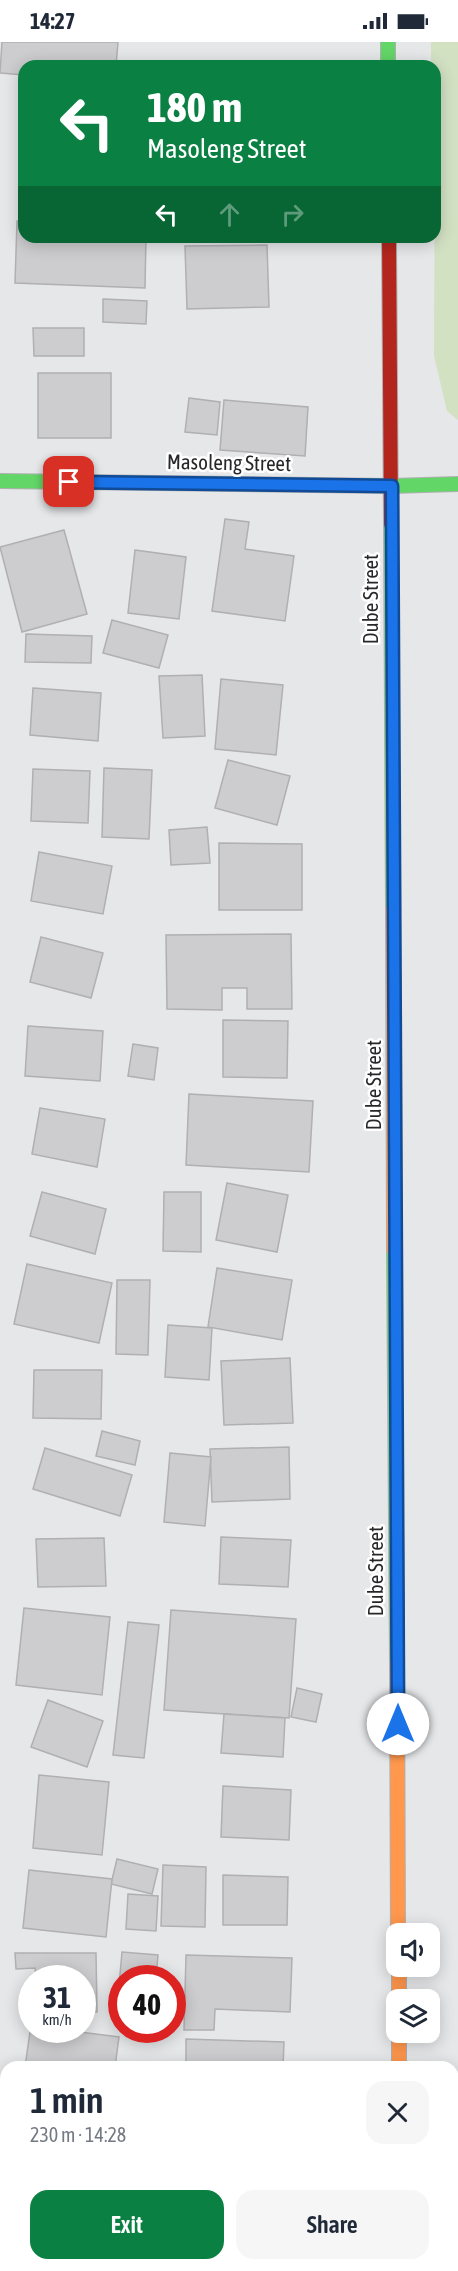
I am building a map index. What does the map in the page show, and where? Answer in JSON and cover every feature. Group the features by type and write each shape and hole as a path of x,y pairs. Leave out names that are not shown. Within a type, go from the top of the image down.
{"street":[{"path":"388,42 388,60"},
{"name":"Dube Street","path":"389,243 398,1923"},
{"name":"Masoleng Street","path":"0,481 392,486 458,484"},
{"path":"399,2043 399,2061"}],"green space":[{"path":"431,42 458,42 458,420 447,411 434,356 434,243 441,243 441,60 431,60"}],"building":[{"path":"2,42 118,42 116,60 18,60 18,74 0,73"},
{"path":"17,221 18,243 146,243 145,288 15,283"},
{"path":"267,245 269,307 187,309 185,246"},
{"path":"103,299 147,301 146,324 103,322"},
{"path":"33,328 84,328 84,356 34,356"},
{"path":"38,373 111,373 111,438 38,438"},
{"path":"189,398 220,402 217,435 185,432"},
{"path":"224,400 308,407 305,456 220,450"},
{"path":"225,519 249,522 245,549 294,556 285,621 212,611"},
{"path":"64,530 87,614 22,632 0,547"},
{"path":"135,550 186,557 179,619 128,613"},
{"path":"112,620 168,635 159,668 103,653"},
{"path":"26,634 92,636 91,663 25,662"},
{"path":"202,675 205,736 163,738 159,676"},
{"path":"221,679 283,685 276,755 215,749"},
{"path":"33,688 101,693 98,741 30,735"},
{"path":"228,760 290,776 277,825 215,808"},
{"path":"104,768 152,770 149,839 102,837"},
{"path":"33,769 90,771 88,823 31,821"},
{"path":"207,827 210,863 171,865 169,830"},
{"path":"219,843 302,844 302,910 219,910"},
{"path":"39,852 112,866 103,914 31,901"},
{"path":"291,934 292,1009 247,1009 247,988 222,988 222,1010 167,1009 166,935"},
{"path":"41,937 103,953 91,998 30,982"},
{"path":"223,1020 288,1021 287,1078 223,1077"},
{"path":"28,1026 103,1031 100,1081 25,1076"},
{"path":"133,1044 158,1048 154,1080 128,1076"},
{"path":"189,1094 313,1101 309,1172 186,1165"},
{"path":"40,1108 105,1119 97,1167 32,1154"},
{"path":"227,1183 288,1195 277,1252 216,1240"},
{"path":"42,1192 106,1209 95,1254 30,1236"},
{"path":"164,1192 201,1192 201,1252 163,1251"},
{"path":"27,1264 112,1283 99,1343 14,1324"},
{"path":"217,1268 292,1280 282,1340 208,1327"},
{"path":"117,1280 150,1280 148,1355 116,1354"},
{"path":"168,1325 212,1328 209,1380 165,1377"},
{"path":"290,1358 293,1423 224,1425 221,1361"},
{"path":"34,1370 102,1370 101,1419 33,1418"},
{"path":"102,1431 140,1441 135,1465 96,1456"},
{"path":"289,1447 290,1499 212,1502 210,1449"},
{"path":"45,1448 132,1475 120,1516 33,1489"},
{"path":"170,1453 211,1457 205,1526 164,1522"},
{"path":"221,1537 291,1540 288,1587 219,1584"},
{"path":"104,1538 106,1586 38,1587 36,1539"},
{"path":"24,1608 110,1617 102,1695 16,1685"},
{"path":"171,1610 296,1619 289,1718 164,1710"},
{"path":"128,1622 159,1625 144,1758 113,1755"},
{"path":"297,1688 322,1694 316,1722 291,1717"},
{"path":"48,1700 103,1721 87,1767 31,1747"},
{"path":"224,1714 285,1718 283,1757 221,1753"},
{"path":"39,1775 109,1782 102,1855 33,1848"},
{"path":"223,1786 291,1790 289,1840 221,1837"},
{"path":"117,1859 158,1869 152,1894 111,1884"},
{"path":"163,1865 206,1867 205,1927 161,1926"},
{"path":"29,1870 112,1879 106,1937 23,1928"},
{"path":"223,1875 288,1877 287,1925 223,1925"},
{"path":"128,1894 158,1896 156,1931 126,1929"},
{"path":"122,1952 158,1955 157,1965 121,1965"},
{"path":"15,1953 96,1953 97,2012 96,1965 18,1965 16,1969"},
{"path":"186,1955 292,1958 290,2012 215,2009 214,2030 186,2030"},
{"path":"96,2034 108,2036 108,2043 118,2043 116,2061 26,2061 28,2043 96,2043"},
{"path":"186,2039 284,2042 283,2061 186,2061"}],"traffic: fast":[{"path":"388,42 388,60"},
{"path":"0,481 391,486 458,484"},
{"path":"391,524 393,909"},
{"path":"394,1250 397,1663"}],"traffic: slow":[{"path":"393,909 394,1250"},
{"path":"397,1663 398,1923"},
{"path":"399,1977 399,1989"},
{"path":"399,2043 399,2061"}],"traffic: jam":[{"path":"389,243 391,524"}],"route":[{"path":"69,482 392,486 398,1724"}]}
